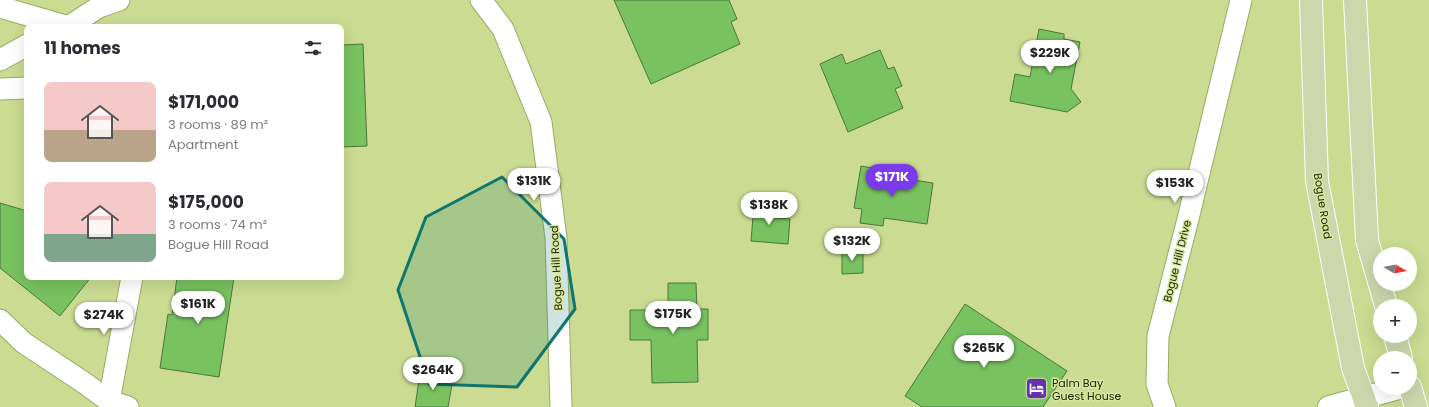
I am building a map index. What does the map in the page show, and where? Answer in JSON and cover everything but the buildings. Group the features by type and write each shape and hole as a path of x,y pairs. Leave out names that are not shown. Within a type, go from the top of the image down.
{"main road":[{"name":"Bogue Road","path":"1311,0 1317,181 1353,368 1366,402"},
{"path":"1354,0 1367,240 1384,299"},
{"path":"1412,395 1416,407"}],"street":[{"path":"73,24 100,6 119,0"},
{"name":"Bogue Hill Road","path":"481,0 503,29 541,122 556,238 561,407"},
{"name":"Bogue Hill Drive","path":"1164,407 1158,384 1158,336 1241,0"},
{"path":"0,7 58,24"},
{"path":"0,60 24,47"},
{"path":"0,89 24,88"},
{"path":"0,320 24,343 118,404 132,280"},
{"path":"1330,407 1366,402 1382,395"}],"highlighted area":[{"path":"502,177 564,239 575,309 517,387 429,384 398,290 426,217"}],"place":[{"name":"Palm Bay Guest House","path":"1036,389"}]}
